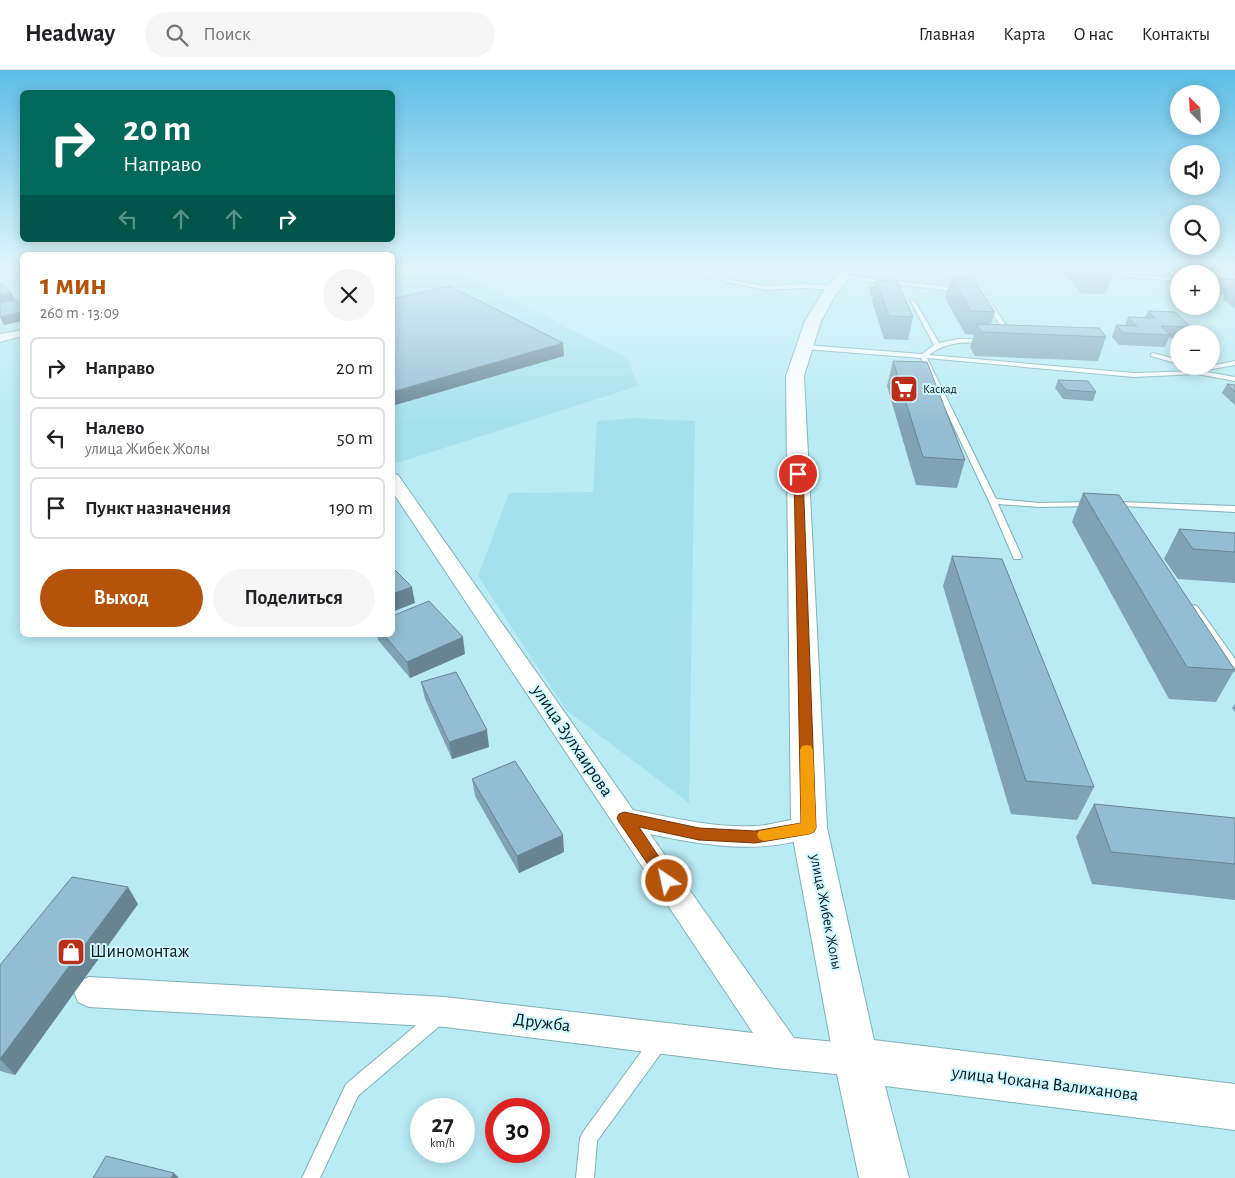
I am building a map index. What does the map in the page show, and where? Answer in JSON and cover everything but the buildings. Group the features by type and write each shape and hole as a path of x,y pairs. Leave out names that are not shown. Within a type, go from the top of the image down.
{"street":[{"name":"улица Жибек Жолы","path":"814,320 795,376 809,828 856,1060 884,1178"},
{"path":"0,338 20,333"},
{"name":"улица Зулхаирова","path":"395,482 785,1053"},
{"path":"624,818 699,834 755,837 809,828"},
{"name":"Дружба","path":"89,992 444,1012 856,1060"},
{"name":"улица Чокана Валиханова","path":"856,1060 1235,1108"}],"lane":[{"path":"923,320 937,345"},
{"path":"999,320 1013,341 1004,341"},
{"path":"924,356 937,345 950,340 995,341"},
{"path":"805,347 1134,375 1170,372"},
{"path":"924,356 993,501 1017,557"},
{"path":"1153,356 1170,360"},
{"path":"1220,366 1235,363"},
{"path":"1219,375 1235,379"},
{"path":"993,501 1039,505 1235,509"},
{"path":"1190,602 1235,666"},
{"path":"311,1178 352,1090 444,1012"},
{"path":"585,1178 588,1138 661,1038"}],"shaded area":[{"path":"395,320 552,320 627,358 638,386 397,463 395,462"},
{"path":"632,418 695,421 689,803 566,710 478,576 509,493 593,492 597,421"}],"slow traffic":[{"path":"764,835 809,828 807,750"}],"place":[{"name":"Каскад","path":"904,389"},
{"name":"Шиномонтаж","path":"71,952"}],"route":[{"path":"667,881 624,818 699,834 755,837 809,828 798,474"}]}
